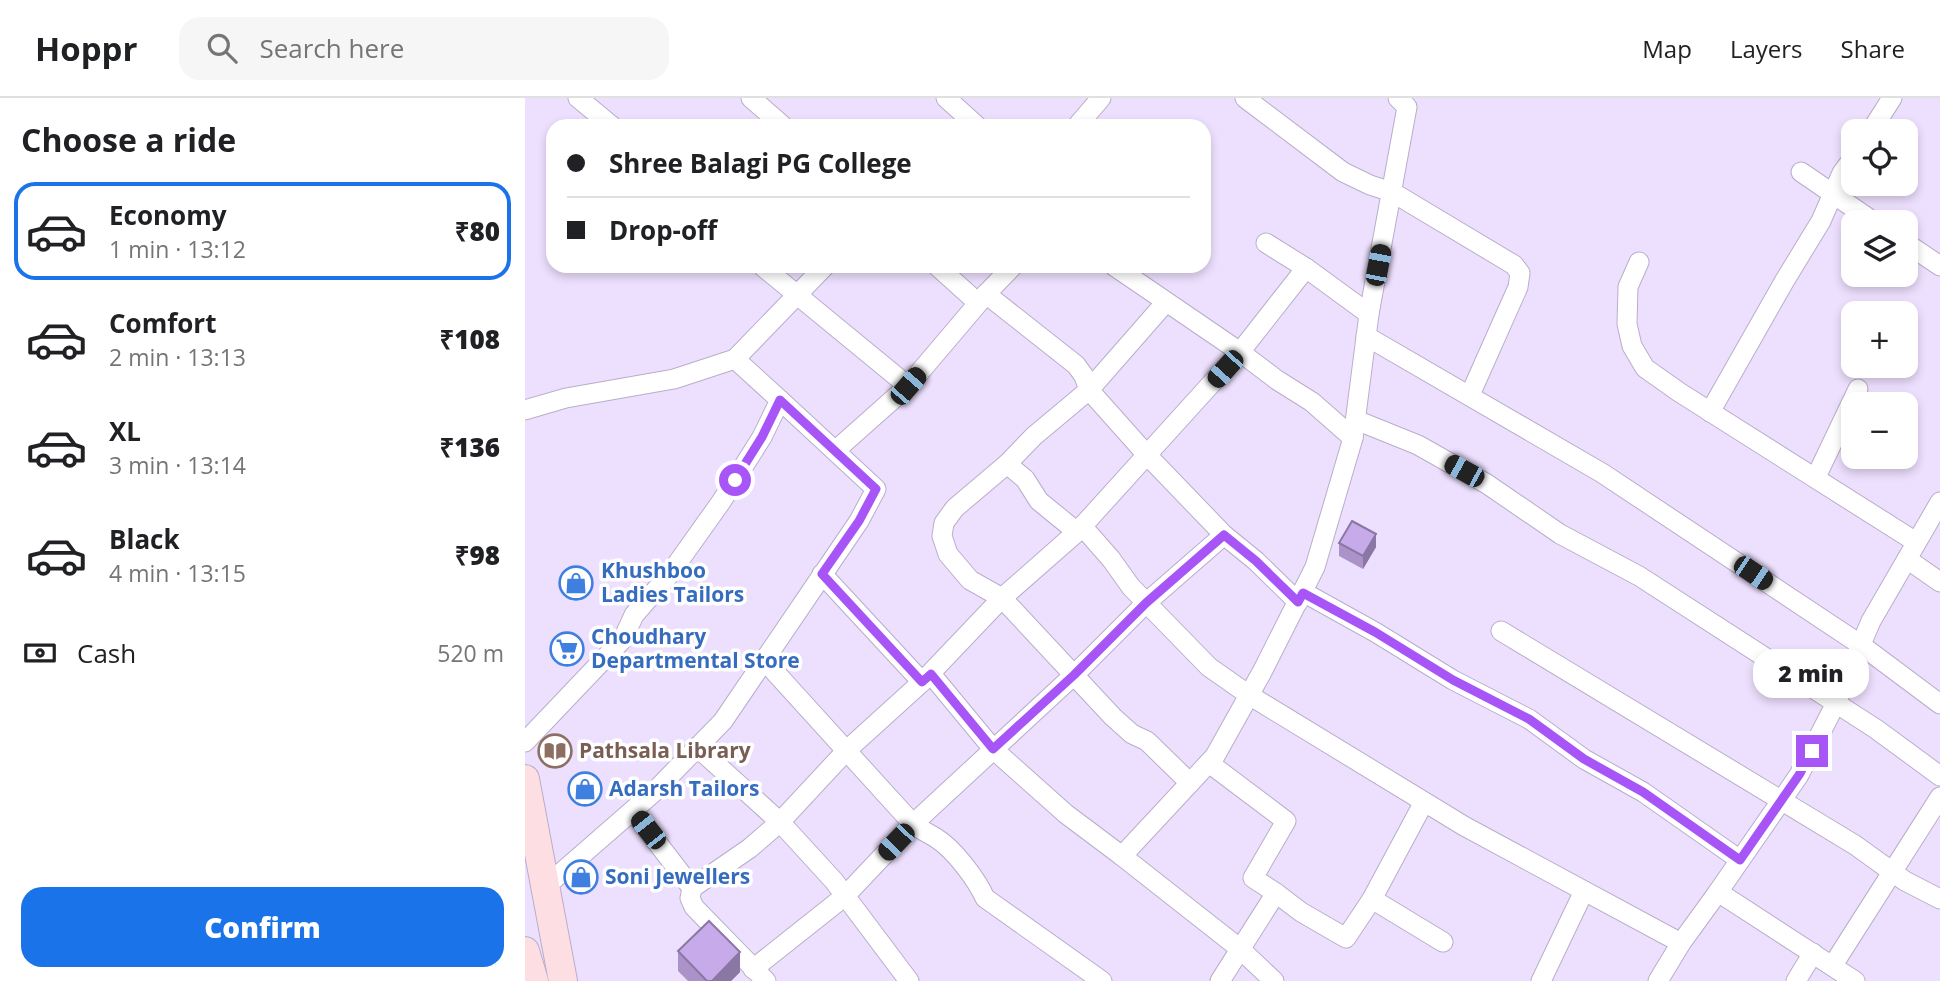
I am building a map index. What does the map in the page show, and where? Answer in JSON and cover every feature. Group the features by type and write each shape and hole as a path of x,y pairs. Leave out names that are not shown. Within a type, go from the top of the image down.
{"street":[{"path":"578,98 604,119"},
{"path":"751,98 775,119"},
{"path":"946,98 962,119"},
{"path":"1083,119 1101,98"},
{"path":"1245,98 1343,172 1392,192 1514,265 1520,274 1518,287 1470,395"},
{"path":"1122,856 1215,756 1315,567 1355,429 1369,314 1407,107 1398,98"},
{"path":"1879,119 1892,98"},
{"path":"1801,172 1856,210"},
{"path":"1710,412 1821,221 1841,176"},
{"path":"1266,243 1306,268 1369,314"},
{"path":"1918,251 1940,266"},
{"path":"1639,262 1628,286 1627,324 1632,346 1645,368 1710,412 1916,541"},
{"path":"1224,535 1146,603 1074,675 913,824 845,896 759,975 694,907 690,898 692,887 750,848 780,821 847,750 926,678 1002,598 1080,529 1240,352 1306,268"},
{"path":"770,273 908,386"},
{"path":"525,410 566,398 674,379 735,359 818,273"},
{"path":"947,273 1076,365 1089,390 1224,535 1300,597 1375,632 1453,680 1529,719 1584,759 1643,792 1740,860"},
{"path":"837,450 908,386 1006,273"},
{"path":"1124,273 1277,380 1355,429 1418,445 1486,484 1560,534 1639,576 1836,704 1940,776"},
{"path":"1166,302 1089,390 955,508 944,523 942,536 949,554 970,580 1002,598 1113,716 1132,734 1147,741 1190,783"},
{"path":"1366,336 1602,473 1861,645 1940,704"},
{"path":"546,886 633,811 723,721 859,521 876,489 837,450 735,359"},
{"path":"1816,477 1859,389"},
{"path":"525,742 623,639 634,615 669,575 721,502 762,437 780,400"},
{"path":"1007,464 1025,479 1039,501 1080,529 1146,603 1209,667 1249,695 1464,827 1681,943"},
{"path":"1658,981 1681,943 1799,775 1836,704 1871,621 1940,502"},
{"path":"1907,559 1940,582"},
{"path":"822,574 993,749 1066,814 1239,948 1274,981"},
{"path":"1501,631 1940,899"},
{"path":"764,660 913,824 938,839 977,880 985,898 1102,981"},
{"path":"697,747 780,821 845,896 909,981"},
{"path":"1209,763 1286,821 1253,878 1301,912 1346,938 1372,899 1424,802"},
{"path":"525,779 563,981"},
{"path":"1833,965 1940,797"},
{"path":"633,811 692,887"},
{"path":"1541,981 1584,891"},
{"path":"1718,892 1855,981"},
{"path":"1220,981 1276,893"},
{"path":"1372,899 1443,942"},
{"path":"1796,981 1813,953"}],"building":[{"path":"1352,521 1376,534 1363,556 1339,543"},
{"path":"709,921 740,952 712,981 707,981 678,951"}],"place":[{"name":"Khushboo Ladies Tailors","path":"576,583"},
{"name":"Choudhary Departmental Store","path":"567,649"},
{"name":"Pathsala Library","path":"555,751"},
{"name":"Adarsh Tailors","path":"585,789"},
{"name":"Soni Jewellers","path":"581,877"}],"route":[{"path":"735,480 762,437 780,400 876,489 859,521 822,574 922,682 931,674 993,749 1074,675 1146,603 1224,535 1256,561 1298,602 1303,593 1375,632 1453,680 1529,719 1584,759 1643,792 1740,860 1799,775 1812,751"}]}
